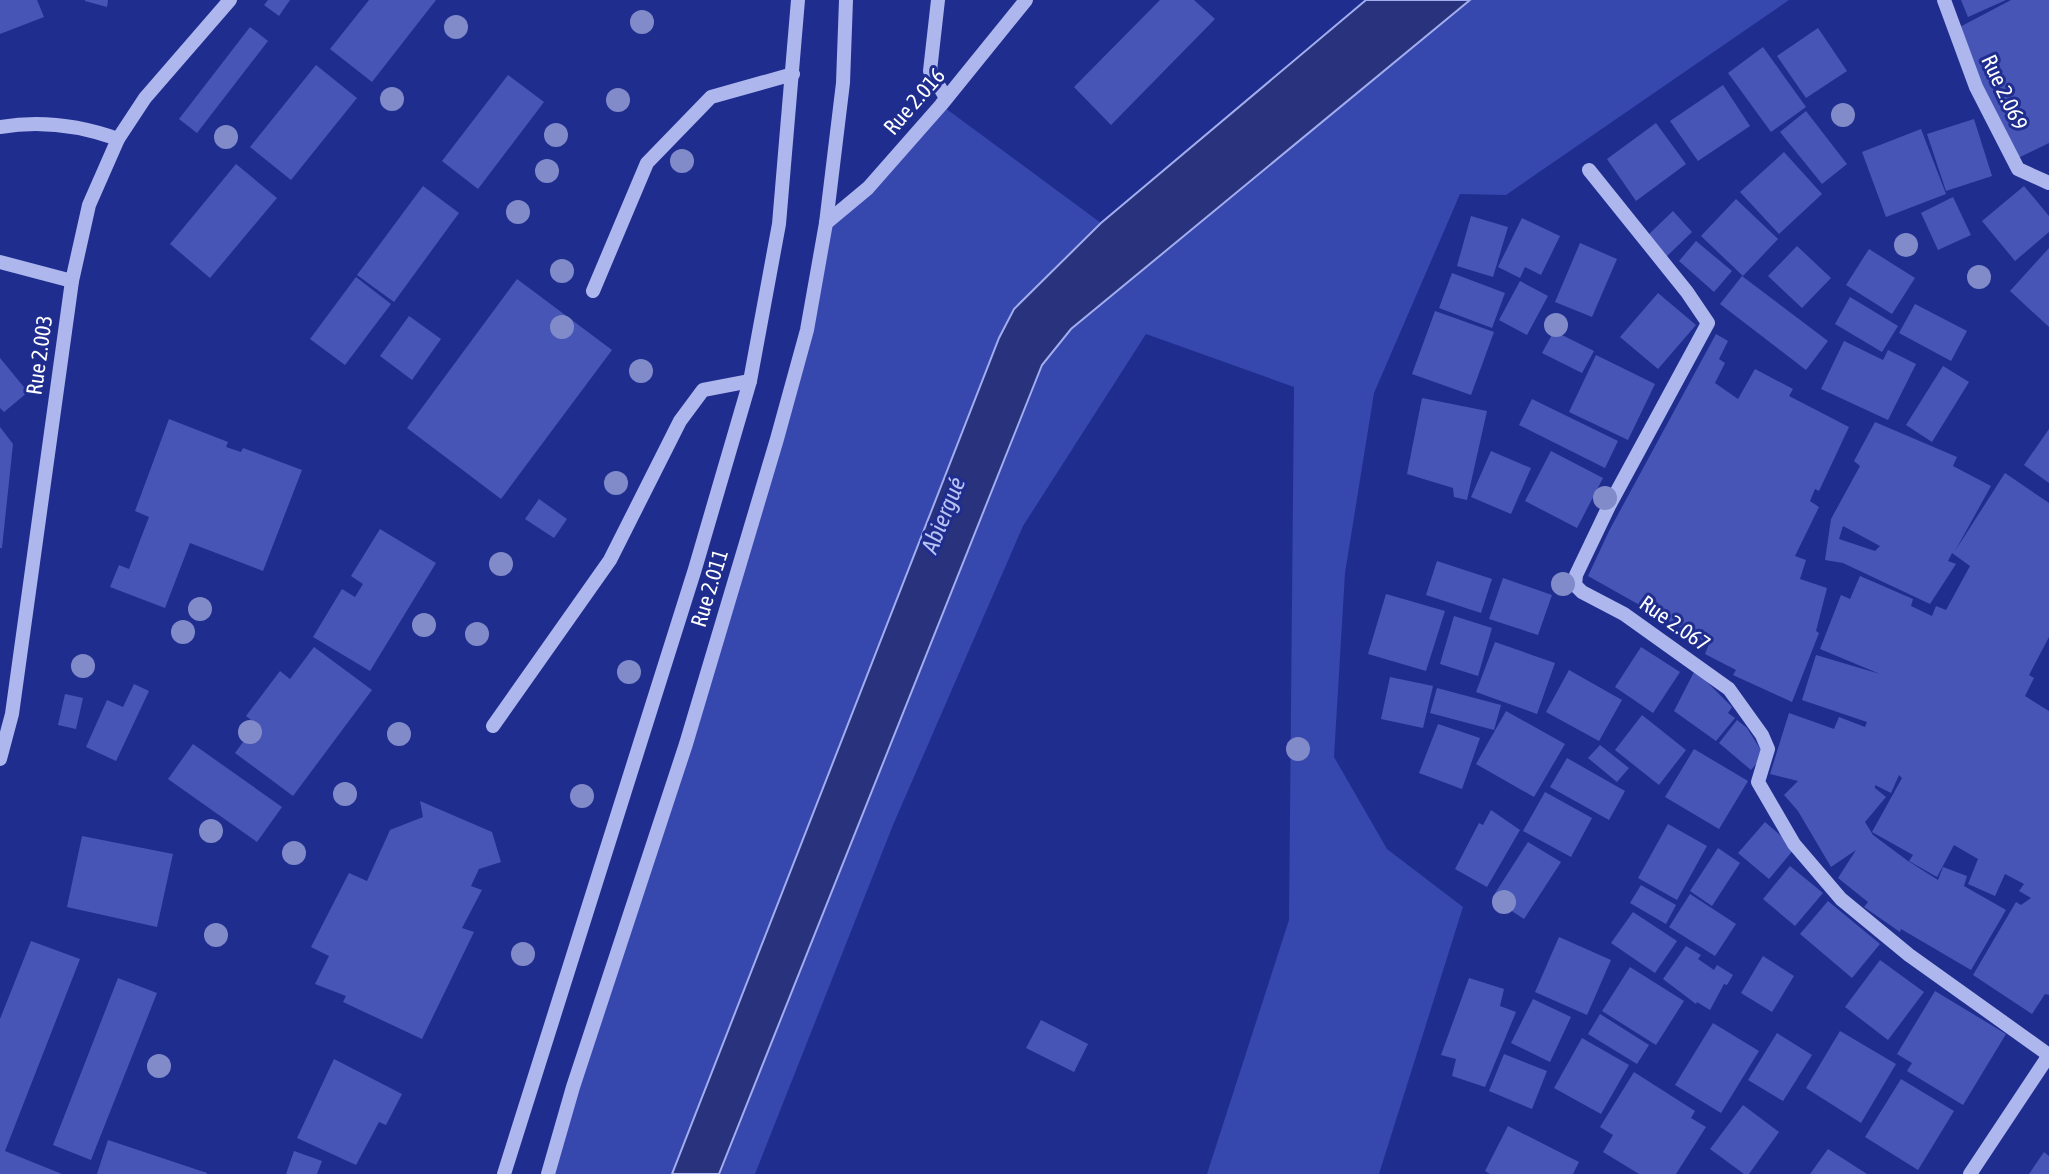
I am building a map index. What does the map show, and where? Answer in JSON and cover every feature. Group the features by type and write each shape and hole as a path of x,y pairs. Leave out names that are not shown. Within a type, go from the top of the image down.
{"street":[{"name":"Rue 2.003","path":"0,759 12,714 72,281 89,205 118,139 145,98 230,0"},
{"name":"Rue 2.011","path":"504,1174 695,569 750,381 779,224 798,0"},
{"name":"Rue 2.011","path":"548,1174 573,1087 686,744 807,330 826,223 843,83 846,0"},
{"path":"938,0 930,71 946,98"},
{"name":"Rue 2.016","path":"826,223 868,188 1026,0"},
{"name":"Rue 2.069","path":"1944,0 1976,87 2018,169 2049,183"},
{"path":"593,291 647,163 711,97 793,74"},
{"path":"0,127 58,123 92,129 118,139"},
{"name":"Rue 2.067","path":"1589,170 1687,292 1708,323 1609,506 1576,575 1575,585 1582,592 1624,614 1729,689 1762,735 1768,749 1758,782 1794,844 1841,899 1909,955 2049,1055"},
{"path":"0,262 72,281"},
{"path":"493,726 610,560 680,421 703,390 750,381"},
{"path":"1970,1174 2049,1055"}],"shaded area":[{"path":"1470,0 1789,0 1506,195 1460,194 1374,393 1345,573 1334,757 1387,849 1463,907 1379,1174 1207,1174 1289,920 1294,387 1146,334 1023,526 893,825 755,1174 719,1174 1042,365 1071,329"},
{"path":"941,105 1101,223 1014,309 999,338 672,1174 548,1174 777,439 826,223"}],"water":[{"name":"Abiergué","path":"1366,0 1470,0 1071,329 1042,365 719,1174 672,1174 999,338 1014,309 1101,223"}],"building":[{"path":"0,0 37,0 44,17 0,34"},
{"path":"108,0 107,7 85,1"},
{"path":"268,0 290,0 279,16 264,5"},
{"path":"369,0 436,0 372,82 330,49"},
{"path":"1160,0 1194,0 1215,19 1111,125 1074,87"},
{"path":"1961,0 2006,0 1968,17"},
{"path":"2011,0 2049,0 2049,143 2014,160 1956,29"},
{"path":"250,27 268,41 197,133 179,119"},
{"path":"1818,28 1847,71 1806,98 1777,56"},
{"path":"1763,47 1806,107 1771,132 1728,73"},
{"path":"316,65 357,98 291,180 250,147"},
{"path":"508,75 544,102 478,189 442,161"},
{"path":"1723,85 1750,126 1698,161 1670,121"},
{"path":"1806,111 1847,164 1822,184 1780,132"},
{"path":"1974,119 1992,176 1946,191 1927,134"},
{"path":"1656,123 1686,164 1636,201 1607,159"},
{"path":"1921,129 1946,194 1886,217 1862,152"},
{"path":"1784,152 1822,194 1779,234 1740,192"},
{"path":"236,164 277,198 210,278 170,244"},
{"path":"423,186 459,213 394,302 357,275"},
{"path":"2024,186 2049,216 2049,232 2015,261 1982,221"},
{"path":"1953,197 1971,235 1938,250 1921,213"},
{"path":"1736,199 1778,239 1743,276 1701,236"},
{"path":"1673,211 1692,232 1666,257 1647,236"},
{"path":"1471,216 1508,227 1493,277 1457,266"},
{"path":"1522,218 1560,236 1541,275 1525,267 1520,278 1498,267"},
{"path":"1696,241 1732,271 1714,292 1679,261"},
{"path":"1580,243 1617,259 1592,317 1555,302"},
{"path":"1797,246 1831,278 1802,308 1768,276"},
{"path":"2049,248 2049,327 2010,291"},
{"path":"1869,249 1915,278 1892,314 1846,285"},
{"path":"1452,273 1505,293 1492,328 1439,308"},
{"path":"1742,276 1828,341 1806,370 1720,304"},
{"path":"356,277 391,304 345,365 310,339"},
{"path":"517,279 612,350 501,499 407,428"},
{"path":"1520,281 1548,296 1527,335 1499,320"},
{"path":"1658,293 1696,325 1658,369 1620,337"},
{"path":"1850,297 1898,326 1882,352 1835,324"},
{"path":"1915,304 1967,331 1951,361 1899,333"},
{"path":"1435,311 1494,332 1471,395 1412,374"},
{"path":"409,316 441,339 412,380 380,356"},
{"path":"1554,331 1594,351 1582,373 1542,353"},
{"path":"1716,334 1728,341 1719,359 1725,363 1715,383 1738,399 1755,369 1793,389 1789,396 1849,427 1819,491 1815,489 1810,501 1819,507 1795,556 1806,560 1800,579 1827,588 1816,631 1819,633 1792,702 1733,675 1736,670 1705,654 1709,644 1588,576 1609,531"},
{"path":"1844,341 1883,360 1888,350 1916,364 1888,420 1821,389"},
{"path":"1596,355 1655,384 1628,440 1569,412"},
{"path":"0,358 28,392 4,412 0,408"},
{"path":"1943,366 1969,382 1932,442 1906,425"},
{"path":"1422,398 1487,411 1467,500 1454,497 1453,488 1407,474"},
{"path":"1532,399 1618,441 1605,468 1519,425"},
{"path":"169,419 228,442 226,447 241,452 243,448 302,470 263,571 190,543 165,608 110,587 119,565 129,569 149,517 135,511"},
{"path":"1875,422 1957,457 1953,466 1991,486 1955,551 2005,473 2049,503 2049,637 2029,675 2034,678 2025,696 2049,711 2049,995 2045,994 2032,1014 1973,975 2016,902 2021,905 2031,898 2019,891 2024,884 2005,874 1995,896 1968,884 1978,859 1954,845 1937,877 1909,861 1913,855 1872,832 1902,778 1899,775 1891,793 1875,785 1886,797 1865,822 1873,835 1908,861 1938,880 1943,867 1967,876 1964,886 2006,910 1971,970 1901,929 1900,932 1864,907 1868,902 1838,878 1856,850 1831,867 1798,811 1784,795 1798,781 1770,774 1789,713 1834,729 1839,717 1865,727 1867,722 1802,700 1816,655 1880,674 1820,649 1841,595 1850,599 1860,576 1913,599 1911,606 1932,616 1936,606 1946,610 1970,566 1952,553 1948,561 1956,564 1930,604 1843,563 1825,560 1831,519 1860,466 1854,461","holes":["1843,526 1880,546 1875,551 1839,539"]},
{"path":"0,427 13,444 2,548 0,548"},
{"path":"2049,429 2049,483 2024,465"},
{"path":"1491,451 1531,468 1511,514 1471,497"},
{"path":"1551,451 1603,478 1577,528 1525,501"},
{"path":"539,499 567,519 554,538 525,519"},
{"path":"380,529 436,563 370,671 313,637 342,589 355,597 363,584 351,576"},
{"path":"1437,561 1492,579 1481,613 1426,595"},
{"path":"1503,578 1552,595 1538,635 1489,619"},
{"path":"1386,594 1445,611 1426,671 1368,654"},
{"path":"1454,616 1492,628 1478,676 1440,664"},
{"path":"1495,642 1555,663 1537,714 1476,692"},
{"path":"314,647 372,690 293,796 235,753 256,724 246,716 280,671 290,679"},
{"path":"1641,647 1680,672 1653,713 1615,687"},
{"path":"1569,670 1622,700 1599,741 1546,712"},
{"path":"1695,670 1732,707 1728,713 1735,718 1716,741 1674,711"},
{"path":"1390,677 1433,686 1423,728 1381,719"},
{"path":"134,684 149,691 116,761 86,747 107,700 123,707"},
{"path":"1437,688 1501,705 1494,730 1430,713"},
{"path":"65,694 83,698 76,729 58,725"},
{"path":"1506,711 1565,744 1534,797 1476,764"},
{"path":"1642,715 1686,750 1659,785 1615,750"},
{"path":"1737,720 1747,728 1764,755 1751,770 1719,743"},
{"path":"1438,724 1480,738 1462,789 1419,773"},
{"path":"193,744 282,807 257,842 168,779"},
{"path":"1600,745 1629,768 1617,782 1588,758"},
{"path":"1694,749 1748,781 1719,829 1665,797"},
{"path":"1567,758 1625,791 1609,820 1550,787"},
{"path":"1545,792 1592,818 1571,857 1523,831"},
{"path":"420,801 492,832 501,862 479,869 471,886 482,890 462,928 474,932 422,1039 343,1002 346,996 315,984 329,956 311,947 349,873 367,881 390,830 423,817"},
{"path":"1491,810 1520,830 1487,887 1455,869 1479,823 1483,825"},
{"path":"1765,822 1795,848 1769,879 1738,853"},
{"path":"1668,824 1707,846 1677,900 1638,878"},
{"path":"82,836 173,854 157,927 67,907"},
{"path":"1528,842 1561,862 1524,919 1492,898"},
{"path":"1718,848 1740,863 1712,906 1690,891"},
{"path":"1790,866 1823,893 1795,926 1763,899"},
{"path":"1641,885 1676,905 1666,924 1630,903"},
{"path":"1690,894 1736,924 1715,956 1669,927"},
{"path":"1828,901 1880,944 1852,978 1800,934"},
{"path":"1633,912 1677,941 1655,973 1611,943"},
{"path":"1559,937 1611,960 1587,1015 1535,992"},
{"path":"31,941 80,959 5,1151 62,1174 0,1174 0,1019"},
{"path":"1686,946 1701,955 1698,959 1714,970 1717,965 1733,975 1727,985 1724,984 1710,1010 1696,1004 1663,979"},
{"path":"1763,956 1794,976 1772,1012 1741,993"},
{"path":"1880,960 1924,992 1888,1040 1845,1007"},
{"path":"1630,967 1684,1001 1656,1045 1602,1011"},
{"path":"118,978 157,993 91,1160 53,1145"},
{"path":"1469,978 1504,989 1500,1006 1516,1012 1485,1087 1452,1076 1456,1059 1441,1055"},
{"path":"1935,991 2006,1034 1963,1105 1907,1071 1912,1063 1897,1054"},
{"path":"1533,999 1571,1017 1550,1062 1511,1043"},
{"path":"1600,1014 1649,1045 1637,1064 1588,1034"},
{"path":"1041,1020 1088,1044 1074,1072 1026,1048"},
{"path":"1713,1023 1759,1051 1721,1113 1675,1085"},
{"path":"1840,1031 1896,1064 1861,1123 1806,1088"},
{"path":"1777,1033 1812,1055 1783,1101 1748,1080"},
{"path":"1582,1038 1629,1065 1601,1114 1554,1088"},
{"path":"1504,1054 1547,1071 1532,1109 1489,1091"},
{"path":"334,1059 402,1094 386,1125 379,1122 356,1165 297,1138"},
{"path":"1634,1072 1695,1111 1691,1118 1706,1127 1676,1174 1639,1174 1603,1152 1613,1135 1600,1127"},
{"path":"1901,1079 1954,1111 1918,1170 1865,1137"},
{"path":"1743,1105 1779,1132 1749,1174 1744,1174 1710,1149"},
{"path":"1508,1126 1579,1162 1573,1174 1490,1174 1485,1171"},
{"path":"108,1140 207,1173 207,1174 97,1174"},
{"path":"1828,1149 1867,1174 1810,1174"},
{"path":"294,1151 322,1161 317,1174 286,1174"},
{"path":"2044,1152 2049,1156 2049,1174 2029,1174"}]}
